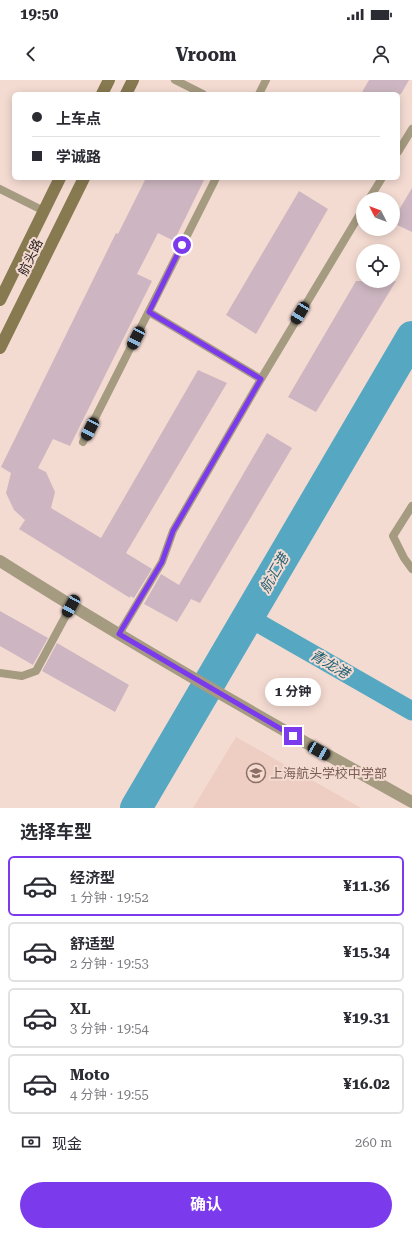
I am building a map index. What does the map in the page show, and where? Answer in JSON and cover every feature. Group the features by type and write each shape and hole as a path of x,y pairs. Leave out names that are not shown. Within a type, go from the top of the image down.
{"main road":[{"path":"103,92 109,80"},
{"path":"127,92 133,80"},
{"name":"航头路","path":"0,300 59,180"},
{"name":"航头路","path":"0,348 83,180"}],"street":[{"path":"0,561 71,606 241,706 412,802"}],"lane":[{"path":"175,80 199,92"},
{"path":"260,92 266,80"},
{"path":"400,149 412,129"},
{"path":"83,442 215,180"},
{"path":"373,192 381,180"},
{"path":"0,189 44,211"},
{"path":"119,634 162,562 173,531 261,379 356,221"},
{"path":"149,312 261,379"},
{"path":"412,506 394,536 404,558 412,568"},
{"path":"0,673 22,676 36,671 71,606"}],"shaded area":[{"name":"上海航头学校中学部","path":"236,737 361,808 193,808"}],"building":[{"path":"369,80 409,80 401,94 400,92 362,92"},
{"path":"145,180 204,180 174,241 158,233 137,274 152,281 70,446 53,439 38,468 46,472 55,492 51,508 101,538 198,370 227,383 126,553 152,569 134,598 130,596 130,598 19,529 25,520 14,510 6,493 11,473 1,467 116,233 118,234"},
{"path":"412,188 412,232 400,226 400,208"},
{"path":"299,191 328,209 256,334 226,315"},
{"path":"356,281 356,288 392,288 316,412 288,397"},
{"path":"267,433 292,448 200,603 191,599 177,622 144,604 161,574 179,585"},
{"path":"0,611 48,638 33,665 0,646"},
{"path":"57,643 129,685 115,712 42,671"}],"waterway":[{"name":"航汇港","path":"136,808 412,337"},
{"name":"青龙港","path":"248,617 412,711"}],"place":[{"name":"上海航头学校中学部","path":"256,773"}],"route":[{"path":"182,245 149,312 261,379 173,531 162,562 119,634 293,736"}]}
